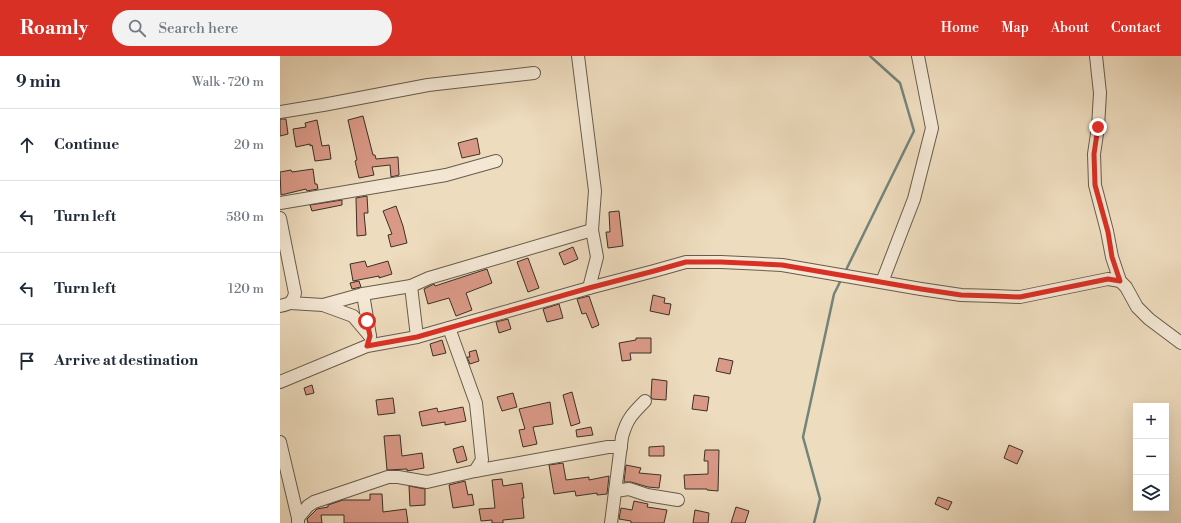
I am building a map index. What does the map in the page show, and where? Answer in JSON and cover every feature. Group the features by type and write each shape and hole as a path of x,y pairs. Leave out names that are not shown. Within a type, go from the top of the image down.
{"street":[{"path":"578,56 595,190 592,230 597,257 589,288"},
{"path":"882,282 914,199 932,128 918,56"},
{"path":"1096,56 1100,93 1098,127 1094,154 1095,185 1108,232 1112,257 1120,281 1126,287 1137,307 1149,319 1181,343"},
{"path":"280,112 428,85 534,73"},
{"path":"280,203 446,174 496,161"},
{"path":"280,218 295,293 294,299 285,304"},
{"path":"285,304 323,305 362,294 411,286 429,278 592,230"},
{"path":"280,381 368,341 417,337 686,262 782,265 961,295 1020,297 1108,279 1120,281"},
{"path":"411,286 417,337"},
{"path":"362,294 368,341"},
{"path":"323,305 353,316 368,341"},
{"path":"449,328 476,402 482,460 475,471"},
{"path":"611,523 611,511 625,424 645,401"},
{"path":"280,442 298,520"},
{"path":"298,520 308,506 314,502 388,477 398,477 428,482 475,471 608,447 621,447"},
{"path":"615,491 629,489 647,495 678,500"}],"building":[{"path":"363,116 373,155 375,155 376,159 398,157 399,175 391,177 390,165 372,167 374,175 359,178 355,161 357,160 348,120"},
{"path":"280,119 286,119 288,134 280,136"},
{"path":"317,120 322,146 329,145 331,159 315,161 312,145 310,146 310,144 296,147 293,129 306,127 305,123"},
{"path":"477,138 480,154 462,158 458,143"},
{"path":"313,169 315,184 317,184 318,189 307,191 306,189 281,195 280,172"},
{"path":"367,196 368,213 364,213 366,235 357,236 356,198"},
{"path":"342,200 342,205 312,211 310,205"},
{"path":"396,206 407,243 391,247 388,235 392,234 383,211"},
{"path":"619,211 623,246 608,248 606,232 610,232 609,212"},
{"path":"573,247 578,259 564,265 559,253"},
{"path":"528,258 539,288 528,292 517,262"},
{"path":"365,261 367,267 388,261 392,274 379,278 379,276 353,281 350,264"},
{"path":"487,269 492,283 466,293 472,310 456,316 449,298 428,304 424,289 434,284 435,286"},
{"path":"359,281 361,287 352,289 350,283"},
{"path":"653,295 665,298 664,303 671,304 669,315 650,311"},
{"path":"589,296 599,325 592,328 586,313 582,314 577,299"},
{"path":"559,304 563,318 547,322 543,309"},
{"path":"508,319 511,329 499,333 496,322"},
{"path":"636,338 651,338 651,353 630,353 631,360 622,361 619,343 636,340"},
{"path":"442,340 446,353 433,356 430,344"},
{"path":"476,350 479,361 470,364 467,357 470,357 469,352"},
{"path":"719,358 733,361 730,374 716,371"},
{"path":"652,379 667,381 666,400 652,399"},
{"path":"312,385 314,393 306,395 304,388"},
{"path":"572,392 580,423 571,426 563,395"},
{"path":"513,393 517,407 502,411 497,397"},
{"path":"694,395 709,397 707,411 692,409"},
{"path":"393,398 395,413 378,415 376,400"},
{"path":"550,402 553,424 533,427 537,444 523,447 519,430 525,429 519,409"},
{"path":"463,407 466,421 445,425 445,422 422,426 419,412 437,408 438,412"},
{"path":"591,427 593,435 577,437 576,430"},
{"path":"400,435 402,456 422,453 424,468 407,471 407,469 387,470 384,436"},
{"path":"1009,445 1023,451 1017,464 1004,458"},
{"path":"463,446 467,460 457,463 453,449"},
{"path":"664,446 664,456 649,456 649,447"},
{"path":"705,450 719,450 718,491 707,489 685,489 684,475 708,474 708,461 704,461"},
{"path":"563,463 566,480 589,477 589,480 609,476 607,494 597,495 597,493 576,496 575,491 554,494 549,465"},
{"path":"626,465 641,468 639,473 661,475 659,488 624,482"},
{"path":"502,479 503,486 522,483 524,518 503,520 503,523 492,523 492,520 481,521 479,509 495,508 492,480"},
{"path":"465,481 468,495 472,494 474,505 453,508 449,485"},
{"path":"409,486 425,489 425,505 410,506"},
{"path":"370,494 382,494 383,512 406,509 408,523 344,523 344,515 321,515 322,523 308,523 307,519 317,509 328,507 328,505 343,500 370,500"},
{"path":"938,497 952,502 948,510 935,504"},
{"path":"634,501 648,504 647,507 667,510 664,523 631,523 631,521 619,519 621,508 632,510"},
{"path":"736,507 749,511 745,523 731,523"},
{"path":"695,510 709,513 708,523 693,523"}],"waterway":[{"path":"845,272 914,131 900,83 870,56"},
{"path":"814,523 820,499 803,437 834,294 842,278"}],"route":[{"path":"367,321 370,336 367,346 417,337 686,262 782,265 961,295 1020,297 1108,279 1120,281 1112,257 1108,232 1095,185 1094,154 1098,127"}]}
